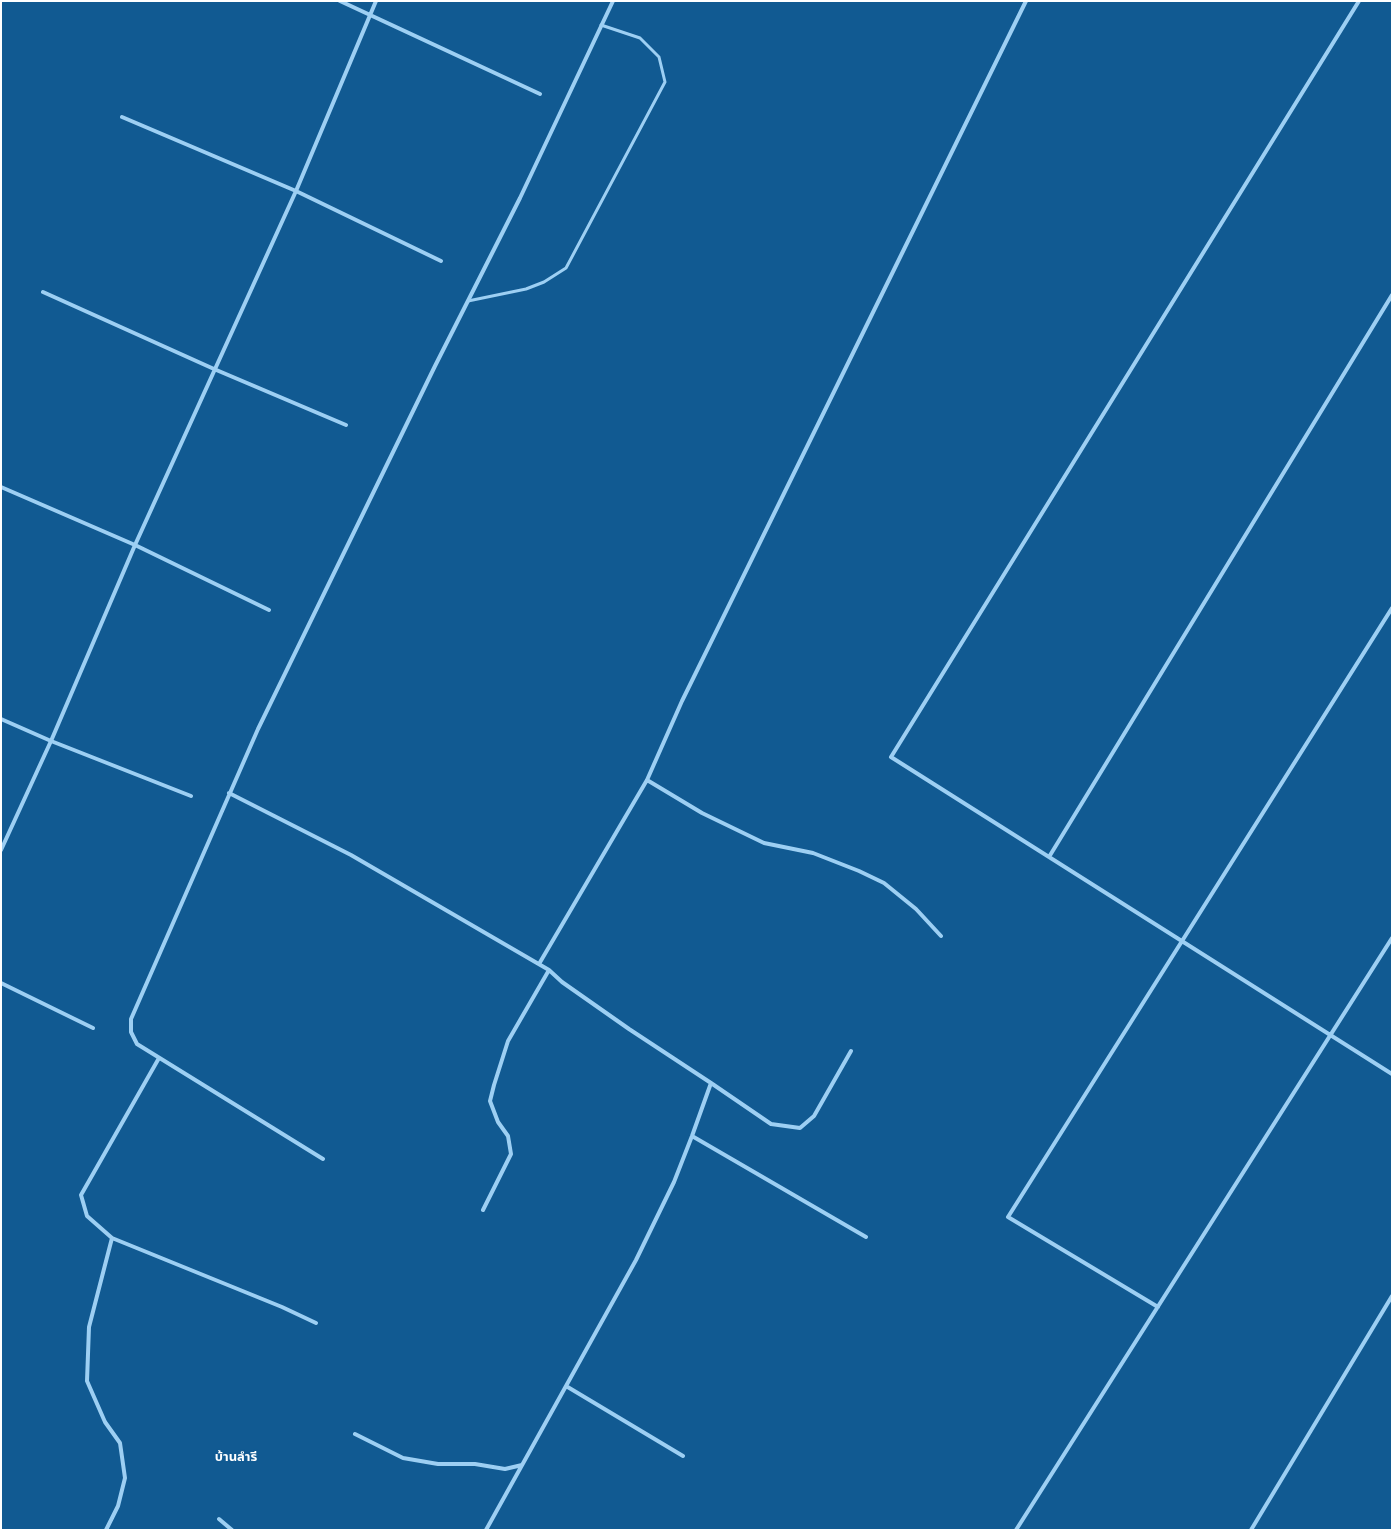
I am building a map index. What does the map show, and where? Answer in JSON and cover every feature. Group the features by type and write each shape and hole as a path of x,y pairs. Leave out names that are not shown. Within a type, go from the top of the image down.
{"street":[{"path":"340,1 540,94"},
{"path":"1,850 51,741 135,545 296,191 376,1"},
{"path":"323,1160 137,1044 131,1032 131,1019 258,729 467,301 520,198 613,1"},
{"path":"539,964 647,780 685,694 1026,1"},
{"path":"1359,1 891,757 1392,1074"},
{"path":"122,117 296,191 442,262"},
{"path":"43,292 214,369 346,425"},
{"path":"1049,857 1392,295"},
{"path":"1,487 135,545 269,610"},
{"path":"1158,1307 1008,1217 1183,942 1392,608"},
{"path":"1,719 51,741 191,796"},
{"path":"647,780 702,813 764,843 813,853 859,871 884,883 916,909 941,936"},
{"path":"229,793 351,855 549,970 562,982 623,1025 771,1124 800,1128 814,1116 851,1051"},
{"path":"1016,1530 1392,938"},
{"path":"483,1210 511,1154 508,1136 498,1122 490,1101 494,1085 508,1041 549,970"},
{"path":"1,983 94,1028"},
{"path":"159,1058 81,1195 87,1216 112,1238 316,1323"},
{"path":"487,1530 636,1260 674,1182 711,1083"},
{"path":"692,1136 866,1237"},
{"path":"106,1530 118,1506 124,1478 120,1443 105,1422 87,1381 89,1327 112,1238"},
{"path":"1251,1530 1392,1296"},
{"path":"566,1386 683,1456"},
{"path":"356,1434 403,1458 438,1464 475,1464 505,1469 522,1465"},
{"path":"219,1519 232,1530"}],"lane":[{"path":"467,301 526,289 544,282 566,268 665,82 658,58 640,38 601,25"}],"district":[{"name":"บ้านลำรี","path":"236,1457"}]}
